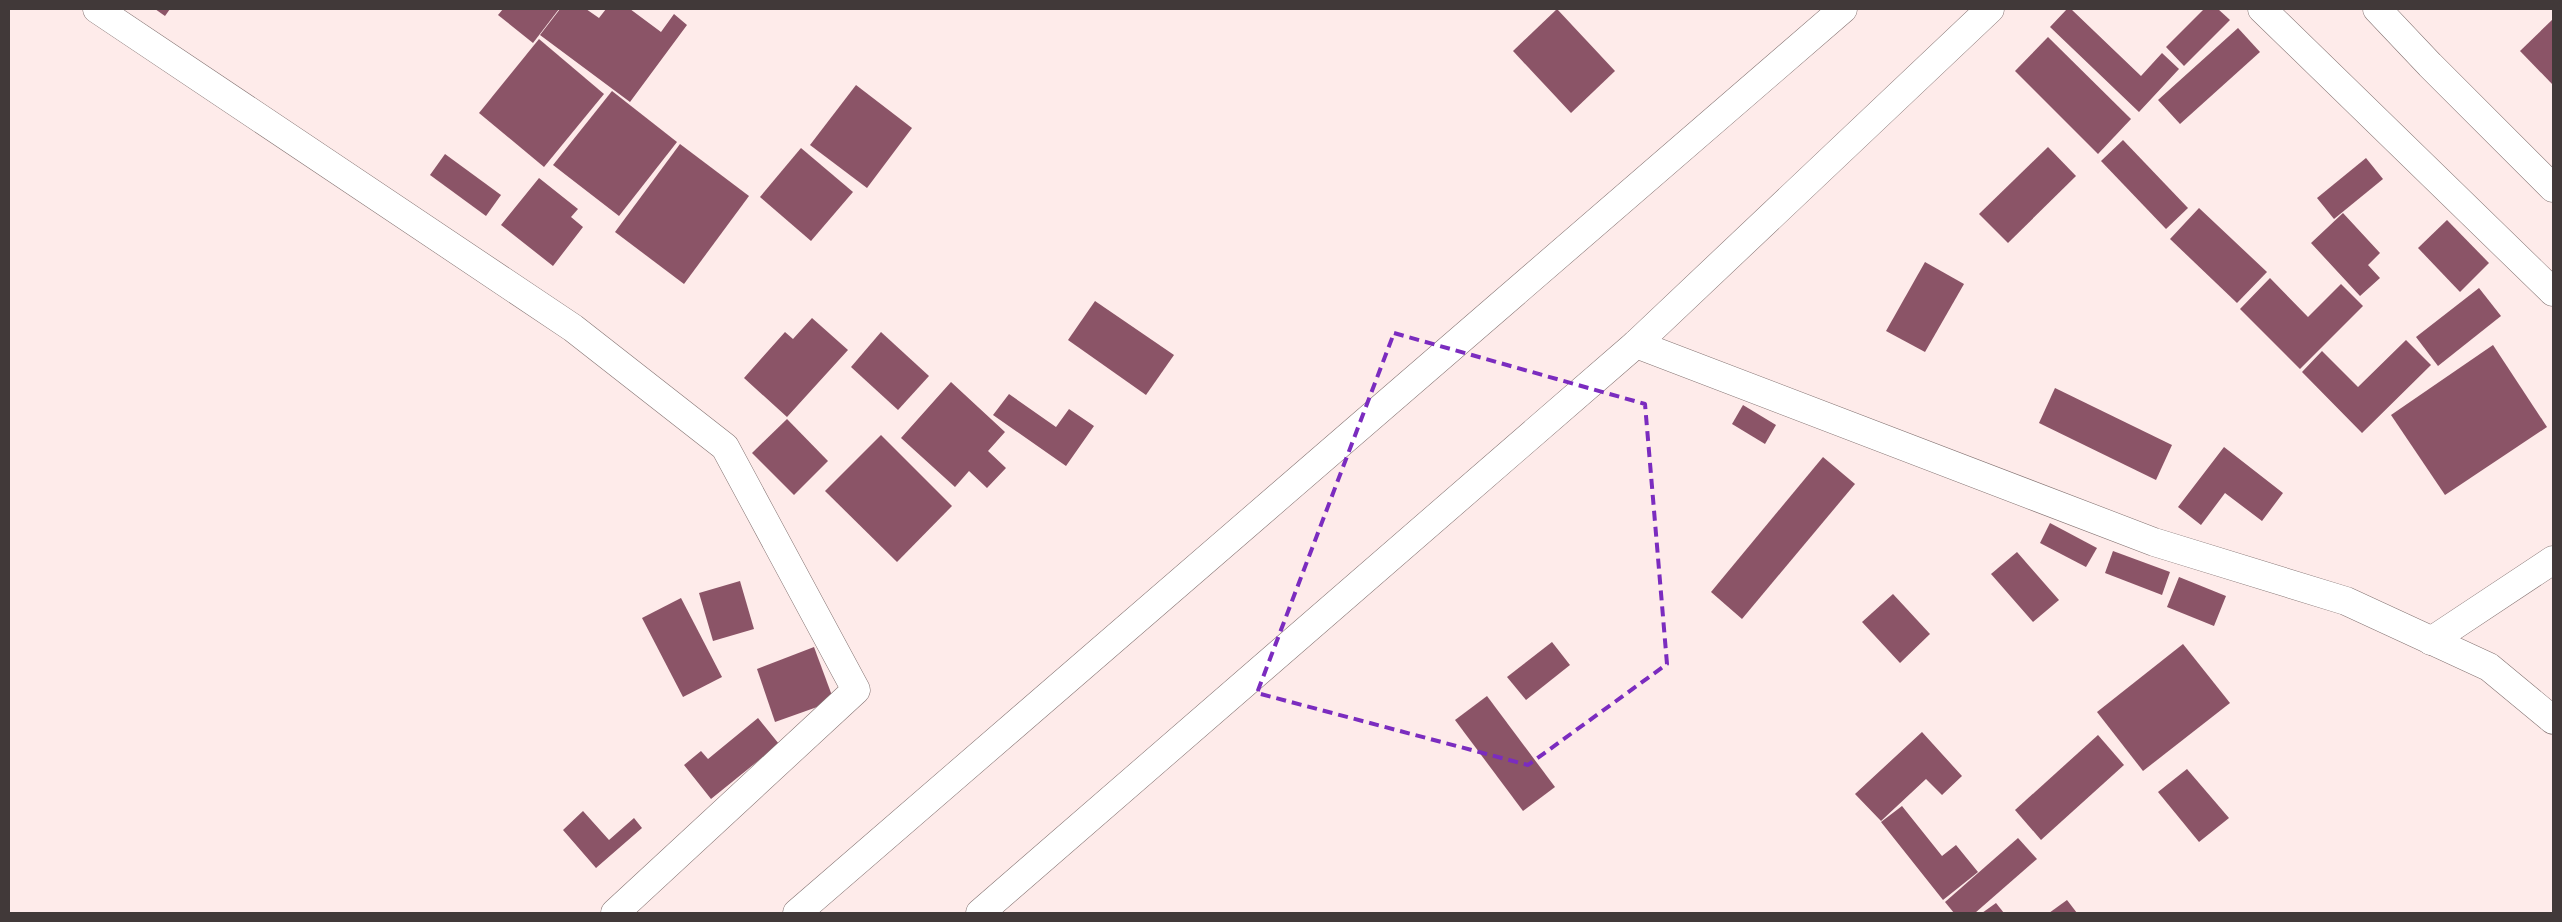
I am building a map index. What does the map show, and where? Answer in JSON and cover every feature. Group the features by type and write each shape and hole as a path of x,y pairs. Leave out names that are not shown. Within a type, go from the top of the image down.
{"street":[{"path":"97,9 573,328 725,447 856,690 615,913"},
{"path":"797,913 1843,9"},
{"path":"980,913 1636,344 1990,9"},
{"path":"2262,9 2553,292"},
{"path":"2377,9 2553,188"},
{"path":"1636,344 2154,542 2346,601 2489,667 2553,720"},
{"path":"2431,641 2553,560"}],"highlighted area":[{"path":"1394,333 1645,404 1667,664 1528,765 1257,693"}],"building":[{"path":"155,9 170,9 165,16"},
{"path":"503,9 559,9 533,43 498,15"},
{"path":"560,9 586,9 599,18 606,9 630,9 661,32 674,14 687,25 630,102 540,35"},
{"path":"1557,9 1615,71 1571,113 1513,51"},
{"path":"2067,9 2071,9 2141,76 2162,53 2179,69 2139,112 2050,27"},
{"path":"2204,9 2218,9 2230,20 2184,66 2166,47"},
{"path":"2553,19 2553,85 2520,51"},
{"path":"2238,28 2260,52 2180,124 2158,100"},
{"path":"2048,37 2131,119 2098,154 2015,71"},
{"path":"539,39 604,94 544,167 479,113"},
{"path":"856,85 912,128 867,188 810,145"},
{"path":"612,91 677,142 619,216 553,165"},
{"path":"2123,140 2188,208 2166,229 2101,161"},
{"path":"680,144 749,196 684,284 615,232"},
{"path":"2048,147 2076,176 2008,243 1979,214"},
{"path":"801,148 853,192 811,241 760,197"},
{"path":"445,154 501,195 486,216 430,175"},
{"path":"2366,158 2383,179 2334,219 2317,198"},
{"path":"539,178 578,209 571,217 583,227 553,266 501,225"},
{"path":"2199,208 2267,272 2237,303 2170,239"},
{"path":"2343,213 2380,253 2368,265 2380,278 2360,296 2311,243"},
{"path":"2447,220 2489,263 2460,292 2418,248"},
{"path":"1925,262 1964,284 1925,352 1886,331"},
{"path":"2270,278 2308,317 2341,284 2363,306 2300,369 2240,309"},
{"path":"2479,288 2501,316 2438,366 2416,337"},
{"path":"1095,301 1174,355 1146,395 1068,340"},
{"path":"812,318 848,350 787,417 744,378 785,332 793,339"},
{"path":"881,332 929,376 898,410 851,367"},
{"path":"2406,340 2431,365 2362,433 2302,372 2322,351 2358,387"},
{"path":"2493,345 2547,427 2445,495 2391,415"},
{"path":"951,382 1005,432 988,451 1006,468 987,488 969,471 955,487 901,438"},
{"path":"2055,388 2172,445 2156,480 2039,423"},
{"path":"1009,394 1056,427 1069,409 1094,426 1066,466 993,415"},
{"path":"1743,405 1776,425 1765,444 1732,424"},
{"path":"787,419 828,461 794,495 752,453"},
{"path":"881,435 952,506 897,562 825,491"},
{"path":"2224,447 2283,493 2262,521 2225,493 2201,525 2178,507"},
{"path":"1823,457 1855,484 1742,619 1711,592"},
{"path":"2050,523 2097,548 2086,567 2040,543"},
{"path":"2113,551 2170,572 2162,595 2105,573"},
{"path":"2017,552 2059,600 2033,622 1991,574"},
{"path":"2179,577 2226,596 2214,626 2167,607"},
{"path":"740,581 754,629 713,641 699,593"},
{"path":"1893,594 1930,634 1900,663 1862,622"},
{"path":"681,598 722,677 683,697 642,618"},
{"path":"1552,642 1570,665 1526,700 1507,677"},
{"path":"2183,644 2230,703 2143,771 2097,712"},
{"path":"814,647 834,701 775,722 757,669"},
{"path":"1487,696 1555,787 1523,811 1455,720"},
{"path":"758,718 779,744 711,799 684,765 701,751 708,759"},
{"path":"1922,732 1962,776 1942,795 1926,779 1881,821 1855,794"},
{"path":"2098,735 2124,765 2041,840 2015,810"},
{"path":"2187,769 2229,818 2199,842 2158,792"},
{"path":"1902,806 1942,856 1956,845 1978,872 1943,900 1881,822"},
{"path":"583,811 609,840 634,818 642,828 596,868 563,830"},
{"path":"2018,838 2037,859 1975,913 1954,913 1945,902"},
{"path":"2067,900 2077,913 2049,913"},
{"path":"1996,903 2004,913 1982,913"}]}
